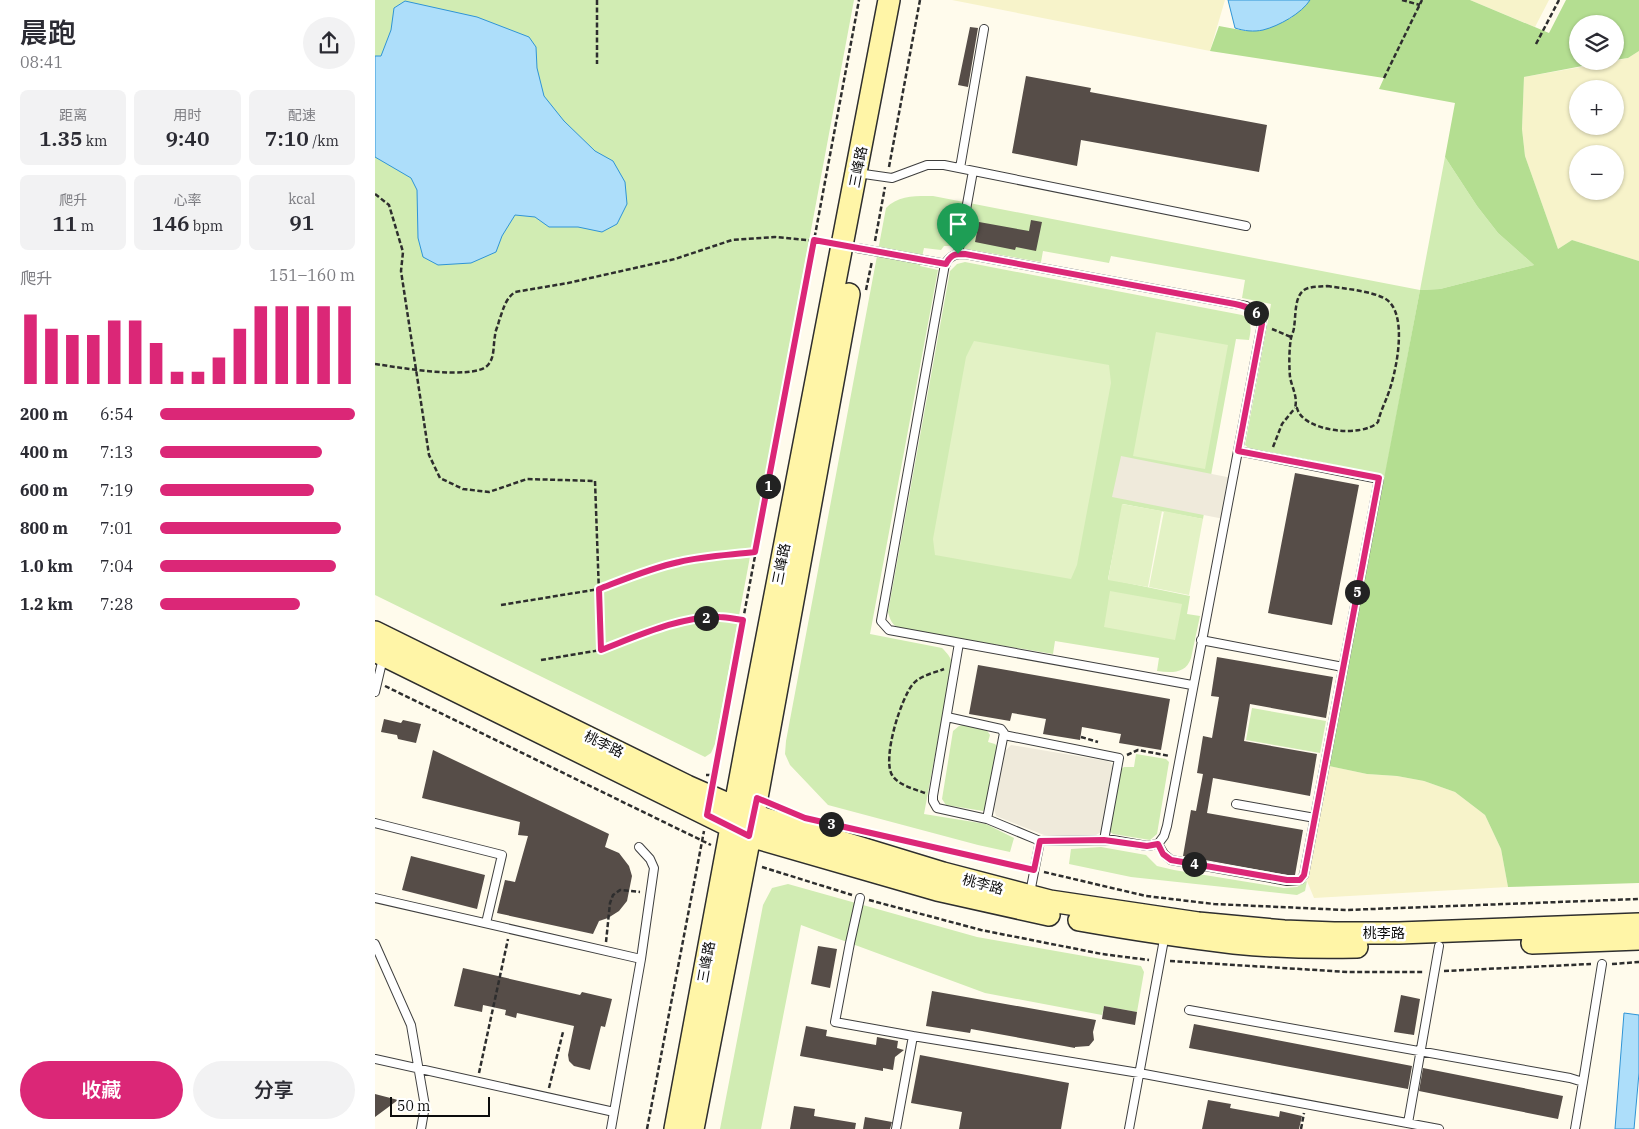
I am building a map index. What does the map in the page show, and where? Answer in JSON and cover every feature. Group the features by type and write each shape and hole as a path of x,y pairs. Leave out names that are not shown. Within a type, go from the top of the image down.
{"main road":[{"name":"三峰路","path":"864,174 889,0"},
{"name":"三峰路","path":"693,1129 742,821 864,174 904,0"},
{"name":"桃李路","path":"375,632 710,795 742,821 937,890 1167,926 1235,943 1321,948 1639,939"},
{"name":"桃李路","path":"379,654 710,795"},
{"name":"三峰路","path":"675,1129 742,821"},
{"name":"桃李路","path":"1167,926 1334,933 1639,924"}],"lane":[{"path":"960,168 984,29"},
{"path":"864,174 892,178 935,164 1246,226"},
{"path":"958,254 973,171"},
{"path":"850,247 946,264"},
{"path":"959,643 933,796 933,801 937,808 987,819 1040,841 1104,840 1147,846 1158,844 1164,836 1167,826 1262,324 1258,315 1246,306 965,254 954,254 946,264 881,621 889,630 1193,685"},
{"path":"1158,844 1163,854 1171,860 1287,880 1300,880 1304,875 1379,478 1238,451"},
{"path":"1201,640 1343,667"},
{"path":"375,692 379,654"},
{"path":"947,717 1001,729 1004,736 987,819"},
{"path":"1004,736 1119,758 1104,840"},
{"path":"1236,804 1315,818"},
{"path":"375,823 502,855 486,924"},
{"path":"1028,903 1040,841"},
{"path":"611,1129 641,959 654,868 639,847"},
{"path":"375,898 641,959"},
{"path":"860,898 835,1022 1139,1073 1439,1129"},
{"path":"1129,1129 1167,926"},
{"path":"375,944 411,1025 425,1106 421,1129"},
{"path":"1408,1123 1439,946"},
{"path":"1575,1129 1602,964"},
{"path":"1189,1010 1570,1078 1583,1082"},
{"path":"896,1129 913,1036"},
{"path":"375,1060 614,1112"}],"path":[{"path":"597,0 597,64"},
{"path":"647,1129 859,0"},
{"path":"1403,0 1420,5"},
{"path":"1384,78 1422,0"},
{"path":"1536,44 1559,0"},
{"path":"375,194 389,205 403,252 401,271 429,455 440,478 463,488 489,492 527,479 595,481 601,650"},
{"path":"375,364 417,370 461,373 482,370 487,366 494,350 495,334 505,304 509,296 515,292 568,283 675,259 733,240 763,237 814,240 850,247"},
{"path":"1267,457 1275,445 1282,424 1295,408 1296,402 1290,372 1291,338 1294,331 1300,294 1309,288 1327,286 1384,298 1391,303 1399,324 1398,348 1390,388 1375,426 1368,429 1350,431 1329,430 1304,418 1295,408"},
{"path":"1262,324 1291,338"},
{"path":"501,605 599,589 644,571 678,562 703,557 755,552"},
{"path":"541,660 601,650 658,629 697,618 719,616 743,620"},
{"path":"933,796 907,787 893,777 888,765 890,749 900,708 914,682 927,674 948,667 955,667"},
{"path":"1119,758 1138,750 1179,758"},
{"path":"702,775 710,795"},
{"path":"881,835 1146,896 1214,904 1346,910 1639,899"},
{"path":"605,951 610,903 613,895 620,890 651,892"},
{"path":"477,1082 510,929"},
{"path":"547,1097 563,1032"},
{"path":"1301,1129 1306,1104"}],"shaded area":[{"path":"952,0 1225,0 1210,51"},
{"path":"1470,0 1549,0 1535,27"},
{"path":"1639,51 1639,261 1572,240 1558,249 1525,156 1522,129 1524,77 1569,69 1624,70 1624,59"},
{"path":"1121,456 1232,478 1224,519 1112,497"},
{"path":"1011,745 1111,763 1113,769 1101,832 1096,835 1044,835 996,816 994,808 1005,751"},
{"path":"1329,766 1367,774 1397,776 1424,781 1455,792 1485,815 1501,849 1508,887 1314,898 1307,881"}],"green space":[{"path":"375,0 854,0 715,744 711,753 705,757 375,595"},
{"path":"1310,0 1470,0 1549,33 1566,0 1639,0 1639,51 1628,58 1624,59 1624,15 1569,15 1569,69 1524,77 1522,129 1525,156 1558,249 1572,240 1639,261 1639,883 1508,887 1501,849 1485,815 1455,792 1424,781 1397,776 1367,774 1329,766 1420,290 1440,289 1534,265 1498,233 1477,206 1445,157 1455,103 1379,89 1384,78 1210,51 1219,26 1246,31 1291,18"},
{"path":"1445,157 1477,206 1498,233 1534,265 1440,289 1420,290"},
{"path":"933,196 1420,290 1385,476 1251,450 1245,445 1271,304 1242,298 1245,280 1111,256 1109,263 1043,251 1041,262 949,246 944,246 941,250 924,248 920,266 938,270 870,634 942,648 949,655 952,664 924,814 986,824 1014,838 1010,852 828,805 790,765 785,754 786,741 886,208 891,204 902,198"},
{"path":"965,262 1242,315 1250,323 1249,340 1236,339 1203,519 1123,504 1108,579 1190,596 1187,614 1200,616 1191,658 1182,670 1173,672 1157,671 1159,658 1055,641 1053,654 898,628 891,622 888,612 950,271 957,264"},
{"path":"1156,332 1228,345 1205,469 1133,456"},
{"path":"974,341 1109,365 1111,383 1077,565 1071,579 935,555 933,539 966,357"},
{"path":"1122,504 1162,511 1148,587 1108,580"},
{"path":"1164,511 1203,519 1189,595 1149,587"},
{"path":"1110,591 1182,604 1175,640 1104,627"},
{"path":"1252,708 1326,721 1320,753 1246,740"},
{"path":"963,725 986,729 990,735 988,742 998,747 986,809 983,811 946,805 942,799 953,731"},
{"path":"1136,754 1166,759 1169,762 1157,834 1150,840 1113,834 1109,831 1120,770 1124,767 1134,767"},
{"path":"1101,847 1146,855 1157,866 1174,870 1284,888 1297,887 1307,881 1305,891 1297,895 1131,877 1069,864 1071,849"},
{"path":"788,884 977,937 1141,966 1144,972 1137,1012 1104,1006 1102,1015 985,993 801,925 761,1129 720,1129 763,905 772,888"}],"water":[{"path":"1228,0 1310,0 1302,10 1283,22 1263,30 1253,31 1235,28"},
{"path":"405,1 477,17 529,37 536,47 537,68 544,96 564,121 595,151 613,161 625,182 627,204 617,224 602,232 578,227 549,227 535,217 515,215 502,236 496,252 471,263 438,265 423,257 418,238 417,190 411,178 375,157 375,56 381,56 391,30 394,8"},
{"path":"1624,1013 1639,1015 1639,1073 1634,1129 1615,1129"}],"building":[{"path":"970,27 978,28 968,87 958,85"},
{"path":"1026,76 1091,88 1090,92 1267,125 1259,172 1081,140 1077,166 1012,153"},
{"path":"1031,220 1042,222 1036,251 1016,247 1015,250 975,242 979,222 1029,231"},
{"path":"1295,473 1359,485 1332,625 1268,613"},
{"path":"1217,657 1333,677 1326,718 1250,704 1244,741 1317,754 1310,796 1213,778 1207,813 1303,830 1295,875 1183,856 1191,810 1196,811 1203,774 1197,773 1203,736 1212,738 1219,697 1211,696"},
{"path":"978,665 1170,699 1161,750 1119,743 1121,734 1082,727 1080,740 1043,734 1046,719 1012,713 1010,721 969,714"},
{"path":"384,719 401,723 403,720 421,724 416,743 398,739 397,735 381,732"},
{"path":"433,750 609,834 605,847 619,853 629,866 632,876 627,901 619,911 599,921 593,934 497,913 505,880 515,882 528,836 518,835 520,822 422,798"},
{"path":"411,856 485,875 477,909 402,890"},
{"path":"818,946 837,949 830,988 811,984"},
{"path":"463,968 580,995 582,992 612,999 605,1027 601,1026 590,1070 574,1066 569,1061 568,1055 574,1026 517,1013 516,1018 505,1015 506,1010 483,1005 482,1012 454,1006"},
{"path":"932,991 1096,1020 1093,1032 1094,1040 1089,1046 1075,1048 971,1029 970,1033 926,1026"},
{"path":"1401,995 1420,999 1414,1035 1394,1032"},
{"path":"1104,1006 1137,1012 1135,1025 1102,1019"},
{"path":"1194,1024 1412,1066 1408,1089 1189,1048"},
{"path":"806,1026 827,1030 826,1036 876,1045 877,1037 898,1041 897,1048 904,1050 895,1057 893,1070 883,1068 883,1071 800,1056"},
{"path":"920,1055 1069,1083 1061,1129 959,1129 962,1112 911,1103"},
{"path":"1423,1068 1563,1096 1558,1119 1419,1091"},
{"path":"375,1094 398,1100 375,1117"},
{"path":"1208,1100 1231,1104 1230,1108 1279,1117 1280,1111 1302,1116 1299,1129 1202,1129"},
{"path":"794,1106 815,1109 814,1116 856,1123 855,1129 790,1129"},
{"path":"865,1117 892,1122 890,1129 863,1129"}],"route":[{"path":"814,240 946,264 949,258 954,254 958,254 1246,306 1258,315 1262,324 1238,451 1379,478 1304,875 1300,880 1287,880 1171,860 1163,854 1158,844 1147,846 1113,840 1040,841 1034,870 805,818 757,798 749,836 707,815 743,620 719,616 697,618 658,629 601,650 599,589 644,571 678,562 703,557 755,552 814,240"}]}
